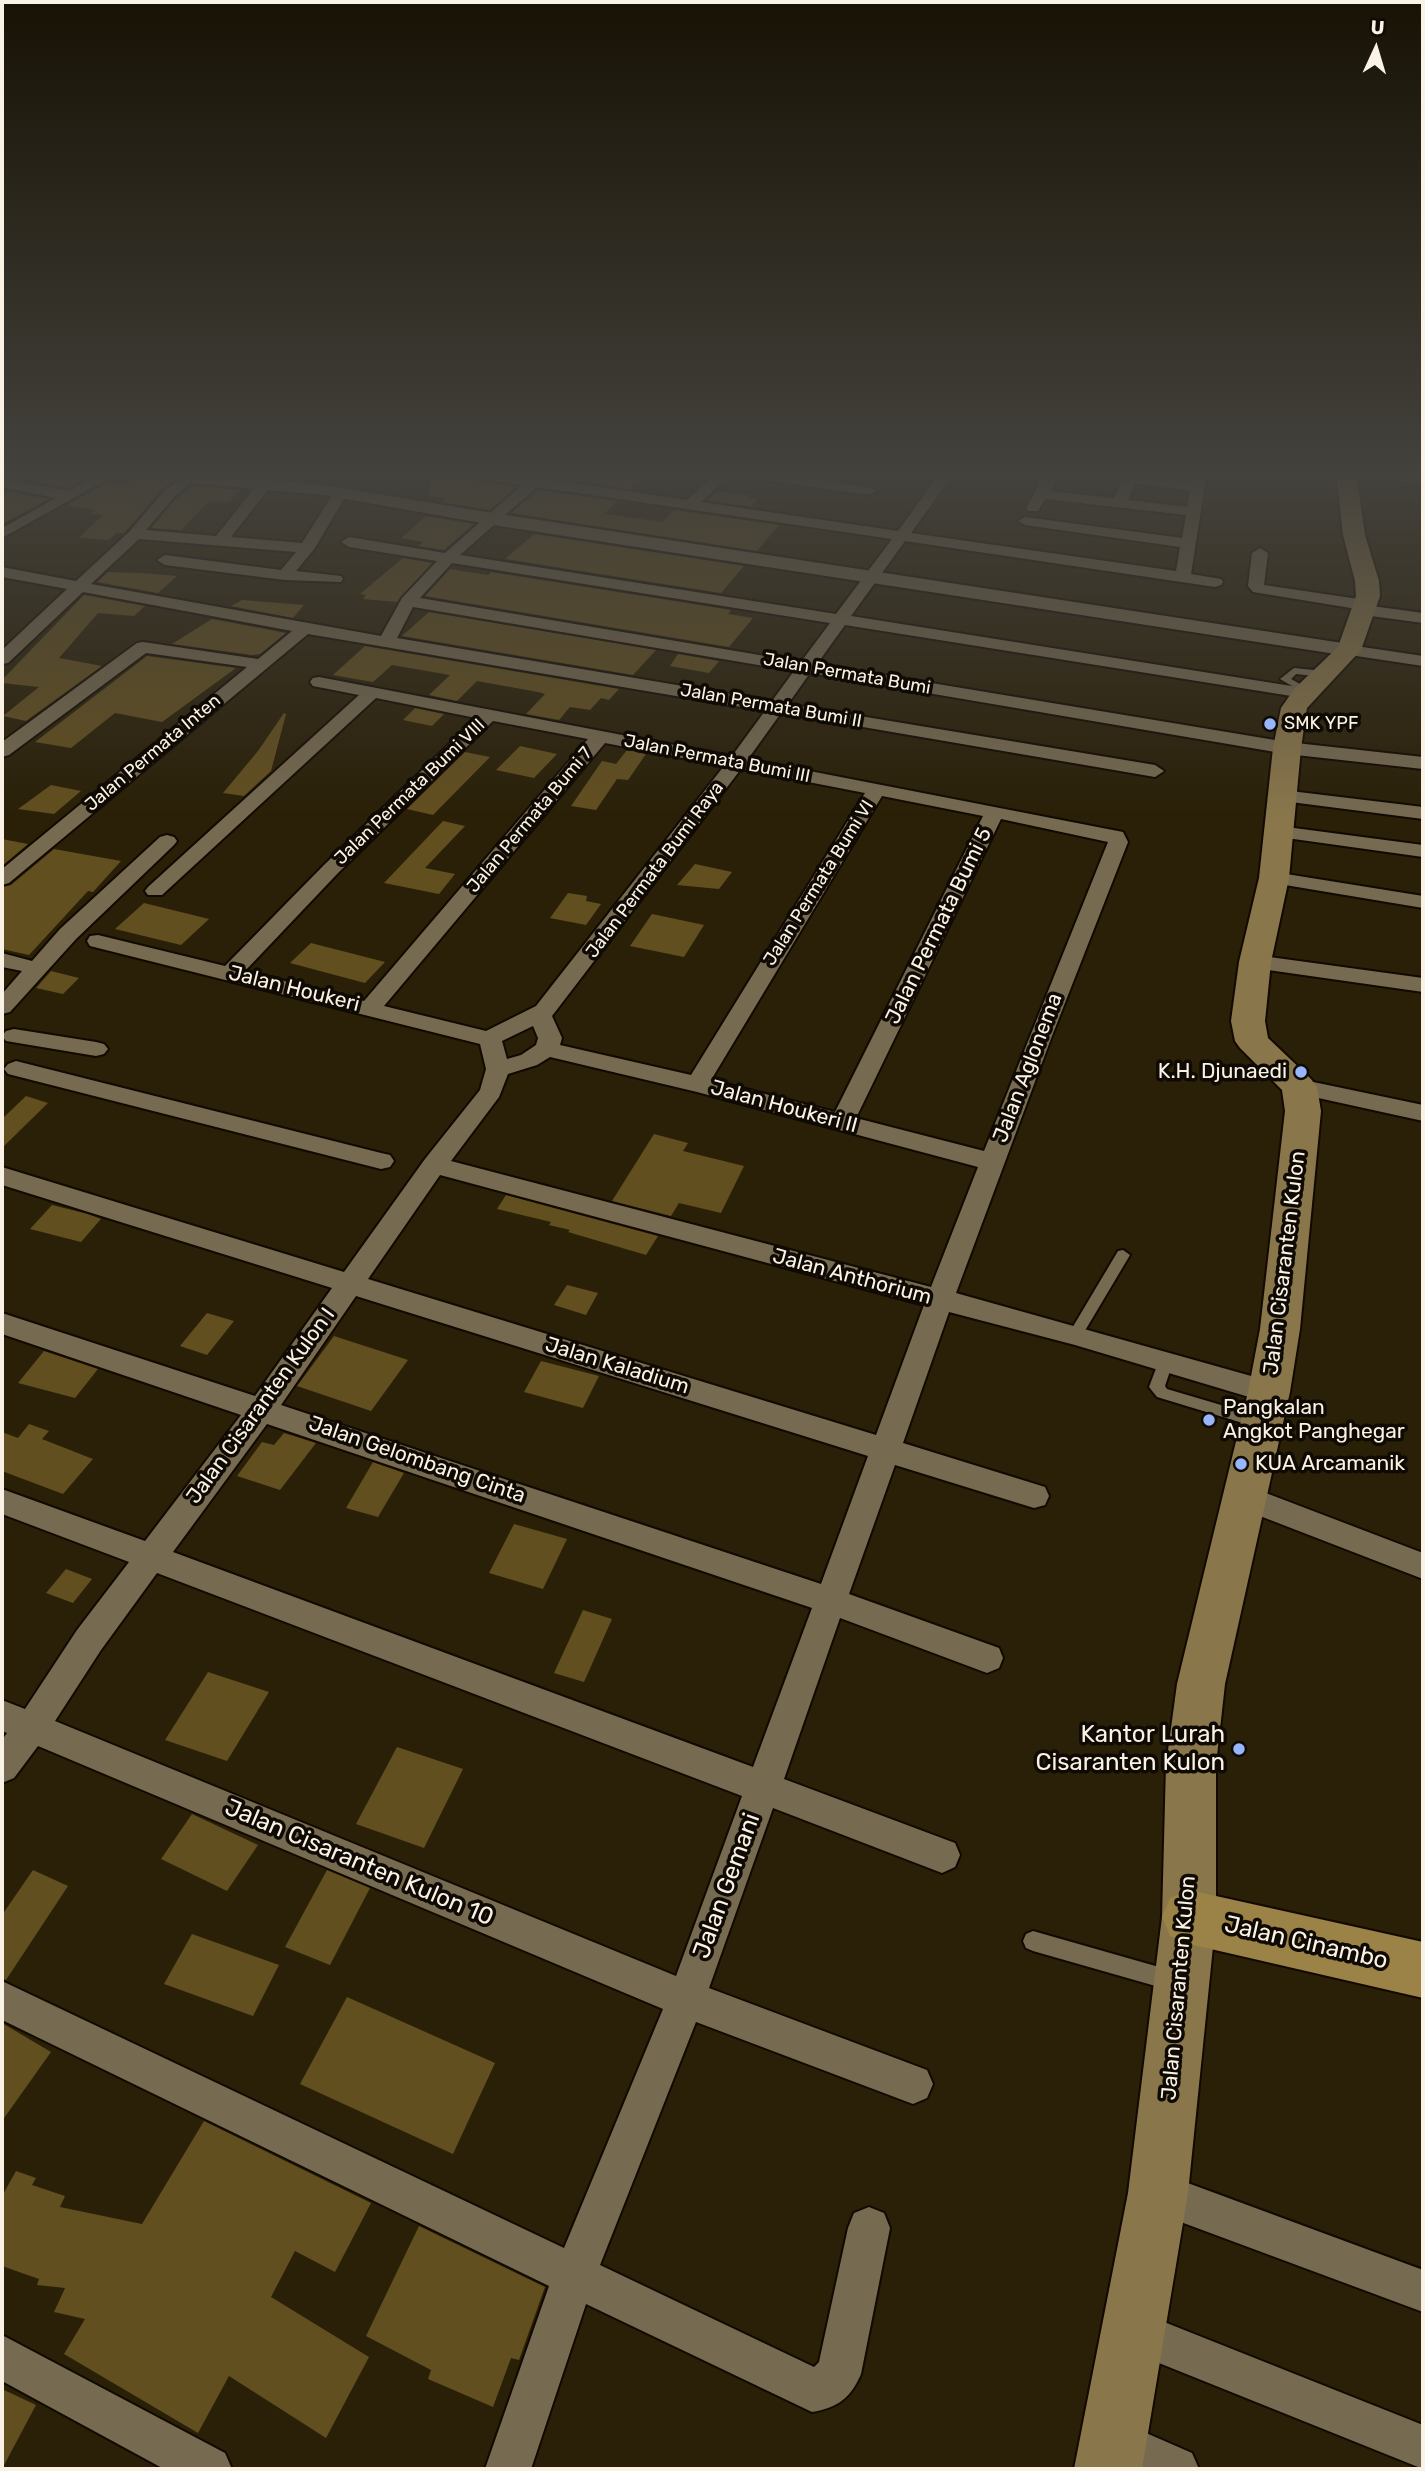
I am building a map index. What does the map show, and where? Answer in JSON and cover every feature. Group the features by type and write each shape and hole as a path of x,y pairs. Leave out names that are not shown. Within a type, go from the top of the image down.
{"main road":[{"path":"1299,1087 1252,1041 1247,1030 1255,962 1274,878 1287,748 1294,708 1311,686 1349,650 1364,608 1366,587"},
{"name":"Jalan Cisaranten Kulon","path":"1111,2456 1158,2193 1189,1917 1191,1765 1201,1684 1265,1408 1288,1265 1303,1111 1299,1087"},
{"name":"Jalan Cinambo","path":"1189,1917 1423,1970"}],"street":[{"path":"2,658 78,587"},
{"path":"92,587 387,641 408,601 421,587"},
{"path":"637,587 1311,686"},
{"name":"Jalan Permata Bumi Raya","path":"541,1017 601,943 864,587"},
{"path":"945,587 1423,661"},
{"path":"1257,587 1423,618"},
{"name":"Jalan Permata Bumi","path":"408,601 1287,748 1423,764"},
{"name":"Jalan Permata Inten","path":"2,879 305,628"},
{"name":"Jalan Permata Bumi II","path":"387,641 1155,771"},
{"path":"2,751 143,647 259,664"},
{"name":"Jalan Permata Bumi III","path":"319,682 1116,836"},
{"path":"155,891 371,693"},
{"name":"Jalan Permata Bumi VIII","path":"331,869 489,715"},
{"name":"Jalan Permata Bumi 7","path":"370,1008 601,736"},
{"name":"Jalan Permata Bumi VI","path":"761,977 876,790"},
{"path":"1282,796 1423,813"},
{"name":"Jalan Permata Bumi 5","path":"842,1122 993,813"},
{"path":"1279,832 1423,851"},
{"name":"Jalan Aglonema","path":"940,1300 1118,842 1116,836"},
{"path":"2,1007 68,934 167,841"},
{"path":"230,974 331,869"},
{"path":"1274,878 1423,902"},
{"name":"Jalan Houkeri","path":"98,941 490,1039"},
{"path":"2,960 39,969"},
{"path":"1255,962 1423,985"},
{"name":"Jalan Houkeri II","path":"761,977 697,1084 992,1162"},
{"path":"541,1017 550,1038 547,1049 529,1060 498,1069 490,1039 510,1026 541,1017"},
{"path":"14,1036 96,1049"},
{"path":"9,1076 45,1041"},
{"path":"547,1049 697,1084"},
{"name":"Jalan Cisaranten Kulon I","path":"2,1767 17,1721 89,1640 262,1409 434,1165 491,1092 498,1069"},
{"path":"9,1076 381,1161"},
{"path":"1299,1087 1423,1112"},
{"name":"Jalan Anthorium","path":"434,1165 1075,1335 1164,1362 1265,1408"},
{"path":"2,1176 349,1283"},
{"name":"Jalan Kaladium","path":"349,1283 886,1448"},
{"name":"Jalan Gemani","path":"508,2469 575,2274 686,1999 940,1300"},
{"name":"Jalan Gelombang Cinta","path":"2,1323 831,1601 987,1658"},
{"path":"886,1448 1034,1496"},
{"path":"1245,1497 1422,1566"},
{"path":"2,1501 150,1559 942,1855"},
{"name":"Jalan Cisaranten Kulon 10","path":"17,1721 686,1999"},
{"path":"686,1999 914,2084"},
{"path":"2,2000 812,2390 825,2388 839,2374 869,2228"},
{"path":"1158,2193 1423,2291"},
{"path":"1135,2332 1423,2448"},
{"path":"2,2357 209,2469"},
{"path":"1111,2456 1176,2469"}],"lane":[{"path":"1075,1335 1093,1303 1114,1276 1123,1255"},
{"path":"1033,1941 1181,1983"}],"building":[{"path":"126,587 164,587 158,593"},
{"path":"368,587 410,587 397,602 363,599 366,595 360,594"},
{"path":"433,587 588,587 731,610 728,614 753,618 729,647 425,596"},
{"path":"685,587 726,587 721,593"},
{"path":"84,595 145,606 134,616 98,613 59,658 102,666 26,721 3,716 39,687 2,683 2,680"},
{"path":"242,600 304,605 293,618 231,606"},
{"path":"429,612 656,650 633,675 402,636"},
{"path":"212,619 286,633 260,654 252,655 172,644"},
{"path":"365,646 619,689 609,700 601,698 590,710 570,707 559,720 526,714 545,694 538,692 477,681 457,701 429,695 450,675 392,665 373,682 333,675"},
{"path":"678,654 719,661 709,673 670,666"},
{"path":"147,656 236,668 162,722 115,713 71,748 35,742"},
{"path":"415,708 444,714 432,726 403,720"},
{"path":"284,713 286,714 271,771 244,796 223,793 258,751"},
{"path":"520,746 557,754 534,778 496,770"},
{"path":"627,750 646,754 628,780 617,779 596,810 571,806 602,761 616,764"},
{"path":"465,752 490,757 433,815 407,809"},
{"path":"51,785 81,791 54,814 18,809"},
{"path":"443,821 465,826 425,868 455,874 439,894 384,883"},
{"path":"2,839 28,844 2,866"},
{"path":"54,849 121,861 93,892 88,891 29,955 2,949 2,887 11,885"},
{"path":"695,864 732,872 719,889 677,885"},
{"path":"568,893 587,896 586,901 601,904 586,925 550,918"},
{"path":"144,903 209,919 181,945 115,929"},
{"path":"652,914 704,925 684,957 630,946"},
{"path":"311,943 385,962 365,983 290,963"},
{"path":"51,971 79,978 63,994 36,988"},
{"path":"26,1096 48,1103 2,1148 2,1119"},
{"path":"654,1134 688,1143 683,1151 744,1166 721,1213 679,1203 671,1216 612,1201"},
{"path":"506,1195 658,1236 646,1255 568,1232 570,1230 549,1225 551,1222 497,1209"},
{"path":"52,1205 101,1219 81,1242 30,1229"},
{"path":"567,1285 598,1293 586,1315 554,1305"},
{"path":"207,1313 234,1321 207,1355 180,1346"},
{"path":"334,1336 408,1360 371,1411 297,1386"},
{"path":"44,1351 98,1369 75,1398 18,1383"},
{"path":"541,1361 599,1376 583,1408 524,1392"},
{"path":"29,1424 49,1431 42,1439 93,1459 63,1494 2,1471 2,1432 18,1438"},
{"path":"284,1433 316,1443 280,1490 237,1476 262,1442 274,1445"},
{"path":"373,1462 404,1473 378,1517 346,1508"},
{"path":"514,1524 567,1539 543,1589 489,1573"},
{"path":"66,1569 92,1579 73,1603 46,1593"},
{"path":"583,1610 612,1619 584,1682 554,1673"},
{"path":"208,1672 269,1692 227,1761 165,1740"},
{"path":"397,1747 463,1769 424,1848 356,1824"},
{"path":"192,1814 258,1845 227,1891 161,1859"},
{"path":"33,1870 68,1886 6,1980 2,1978 2,1915"},
{"path":"327,1870 370,1888 330,1965 285,1947"},
{"path":"192,1934 279,1965 253,2016 164,1984"},
{"path":"347,1997 495,2063 453,2154 300,2084"},
{"path":"2,2023 51,2052 2,2121"},
{"path":"204,2121 371,2203 335,2272 295,2251 271,2297 369,2357 326,2438 229,2376 198,2433 64,2354 85,2319 54,2312 65,2288 37,2285 39,2279 2,2266 2,2196 16,2171 36,2178 32,2185 65,2196 60,2207 142,2224"},
{"path":"419,2226 545,2287 519,2360 511,2358 493,2407 428,2379 431,2370 366,2336"},
{"path":"2,2389 36,2405 2,2469"}],"place":[{"name":"SMK YPF","path":"1270,724"},
{"name":"K.H. Djunaedi","path":"1301,1072"},
{"name":"Pangkalan Angkot Panghegar","path":"1209,1420"},
{"name":"KUA Arcamanik","path":"1241,1464"},
{"name":"Kantor Lurah Cisaranten Kulon","path":"1239,1749"}]}
